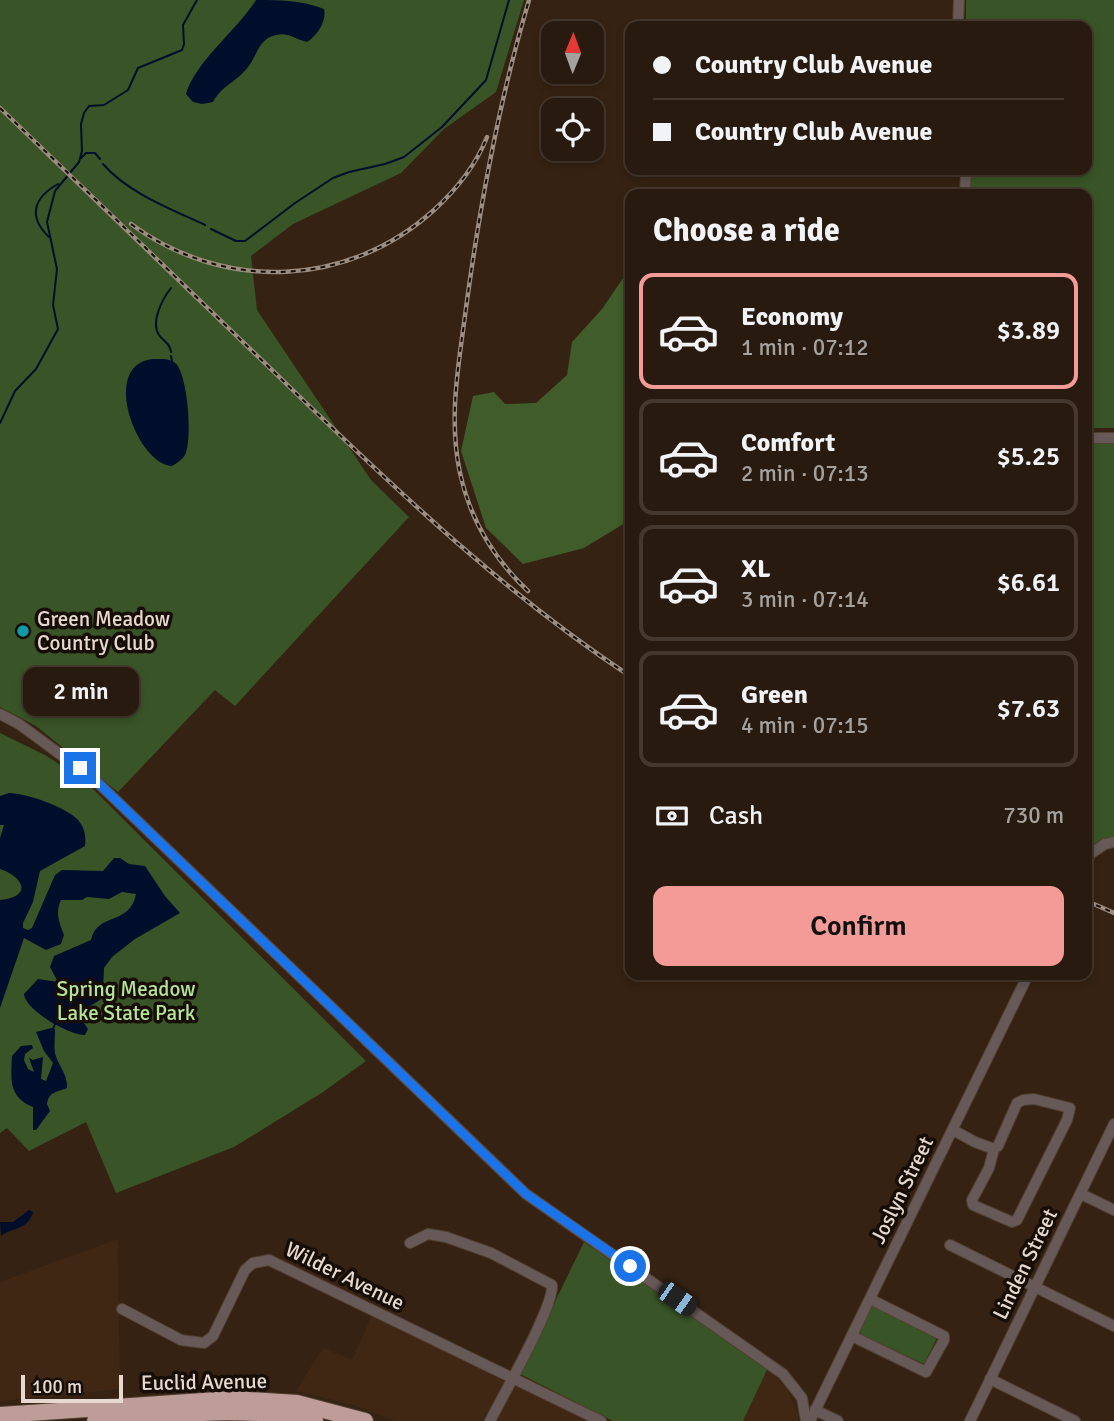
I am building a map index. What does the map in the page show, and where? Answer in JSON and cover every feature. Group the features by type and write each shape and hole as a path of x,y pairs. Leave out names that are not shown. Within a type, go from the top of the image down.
{"highway":[{"name":"Euclid Avenue","path":"95,1421 232,1399 278,1401 322,1408 365,1421"},
{"name":"Euclid Avenue","path":"0,1415 186,1408 257,1413 315,1421"}],"street":[{"path":"958,21 959,0"},
{"path":"1092,438 1114,438"},
{"path":"0,714 19,724 95,780 526,1194 783,1374 802,1398 808,1421"},
{"path":"1092,853 1105,844 1114,842"},
{"name":"Joslyn Street","path":"808,1421 1026,980"},
{"path":"1034,1099 1070,1108 1068,1120 1017,1220 1012,1222 973,1205 972,1200 989,1168 994,1149 998,1146 1017,1103 1034,1099"},
{"name":"Linden Street","path":"970,1421 1114,1125"},
{"path":"953,1130 994,1149"},
{"path":"1081,1194 1114,1210"},
{"path":"410,1243 428,1234 446,1237 484,1251 552,1285 545,1314 490,1421"},
{"path":"950,1245 1114,1326"},
{"name":"Wilder Avenue","path":"122,1309 181,1340 204,1343 213,1336 245,1270 253,1263 269,1260 601,1421"},
{"path":"852,1336 926,1371 940,1347 944,1336 870,1299"},
{"path":"990,1379 1075,1421"},
{"path":"815,1410 838,1421"}],"shaded area":[{"path":"118,1239 120,1389 0,1401 0,1282"},
{"path":"372,1315 504,1381 483,1421 394,1421 357,1406 296,1391 323,1348 352,1360"},
{"path":"768,1368 788,1391 798,1414 798,1421 743,1421"},
{"path":"514,1382 595,1421 496,1421"}],"green space":[{"name":"Green Meadow Country Club","path":"0,0 524,0 496,92 444,129 401,173 293,224 251,256 257,310 371,480 409,517 235,706 215,690 118,792 36,726 0,707"},
{"path":"966,0 1114,0 1114,428 1092,428 1092,189 966,189 966,175 1092,175 1092,21 966,21"},
{"path":"625,275 625,523 584,548 523,564 486,528 461,451 473,396 494,392 505,404 536,403 567,375 572,342 602,309"},
{"path":"1092,440 1114,440 1114,839 1093,847"},
{"name":"Spring Meadow Lake State Park","path":"0,733 45,755 85,781 366,1061 323,1092 234,1147 116,1193 86,1122 29,1151 7,1128 0,1133"},
{"path":"584,1242 768,1368 743,1421 613,1421 520,1374"},
{"path":"871,1307 876,1307 937,1338 924,1364 861,1335 860,1330"}],"water":[{"path":"256,0 290,1 324,9 323,23 307,42 285,35 270,37 262,44 244,72 220,92 213,102 193,102 186,94 198,70"},
{"path":"152,359 174,362 183,378 186,392 189,422 187,448 184,457 172,466 159,461 147,450 129,415 126,396 128,379 136,366"},
{"path":"9,793 35,798 65,810 78,820 85,835 85,846 40,871 33,902 23,928 32,928 55,875 62,870 103,871 114,858 145,866 180,913 135,939 112,957 104,968 100,1000 90,1006 82,1020 88,1029 85,1035 49,1021 32,1008 24,994 38,979 58,982 50,967 54,956 91,940 94,931 100,926 127,911 136,894 122,892 109,899 87,897 82,900 61,900 58,913 64,935 61,944 46,950 24,938 0,1008 0,900 17,895 21,891 15,877 0,869 0,838 4,825 0,825 0,796"},
{"path":"55,1029 56,1058 66,1078 67,1088 50,1097 47,1104 50,1111 36,1130 33,1130 33,1107 19,1098 13,1086 12,1056 21,1046 32,1045 33,1048 25,1054 24,1060 28,1069 34,1072 29,1058 33,1060 43,1057 41,1079 46,1081 53,1063 44,1051 36,1032"},
{"path":"29,1210 33,1212 28,1222 1,1236 0,1222 13,1222"}],"waterway":[{"path":"0,423 15,391 36,369 58,329 53,305 57,269 47,222 55,191 79,162 84,113 89,106 104,105 128,90 138,68 182,50 183,25 197,0"},
{"path":"211,229 236,241 245,241 333,178 404,157 442,127 486,80 509,0"},
{"path":"81,158 86,153 95,153 100,159"},
{"path":"103,164 137,192 205,225"},
{"path":"49,237 38,222 36,208 43,195 58,184"},
{"path":"171,288 161,304 156,324 159,335 171,352"},
{"path":"171,356 172,361"},
{"path":"53,1029 55,1024"}],"railway":[{"path":"528,591 494,552 470,506 460,473 455,411 460,349 484,191 508,76 529,0"},
{"path":"0,108 419,509 501,580 625,672"},
{"path":"131,224 168,246 206,262 246,270 286,272 326,266 364,254 400,236 434,210 465,176 487,137"},
{"path":"1092,903 1114,913"}],"place":[{"name":"Green Meadow Country Club","path":"23,631"}],"route":[{"path":"80,768 526,1194 630,1266"}]}
